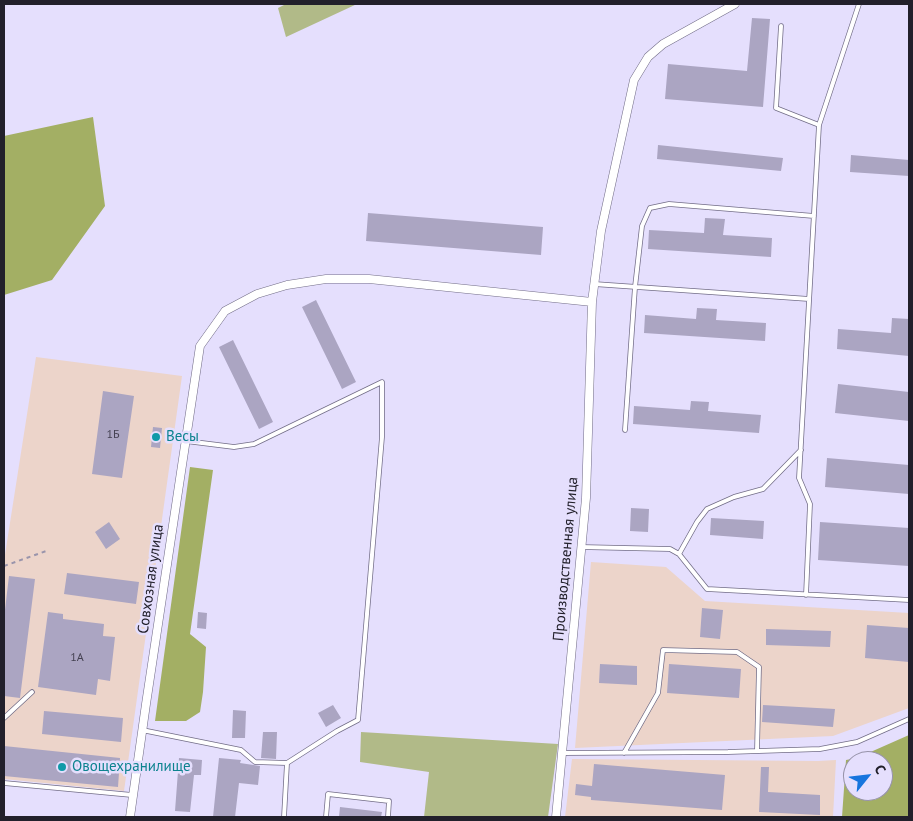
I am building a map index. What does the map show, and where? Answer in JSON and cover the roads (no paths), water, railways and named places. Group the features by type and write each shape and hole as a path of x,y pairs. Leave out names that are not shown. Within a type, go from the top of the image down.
{"street":[{"name":"Производственная улица","path":"556,817 586,498 592,302 601,231 634,80 648,57 663,44 735,4"},
{"name":"Совхозная улица","path":"130,817 200,346 224,311 257,294 287,284 326,279 369,279 592,302"}],"lane":[{"path":"806,595 810,504 799,478 819,125 859,4"},
{"path":"781,26 776,108 819,125"},
{"path":"625,430 635,287 642,226 650,208 669,204 814,216"},
{"path":"594,284 809,299"},
{"path":"142,730 241,750 255,762 287,763 358,720 382,436 382,382 254,444 234,446 186,440"},
{"path":"679,554 697,522 707,509 734,497 763,489 801,450"},
{"path":"580,547 670,549 679,554 708,589 909,600"},
{"path":"624,753 658,693 663,650 737,652 759,667 757,751"},
{"path":"4,718 32,692"},
{"path":"562,753 820,749 857,742 909,719"},
{"path":"284,817 287,763"},
{"path":"4,783 132,795"},
{"path":"326,817 328,794 389,801 388,817"}],"place":[{"name":"Весы","path":"156,437"},
{"name":"Овощехранилище","path":"62,767"}]}
